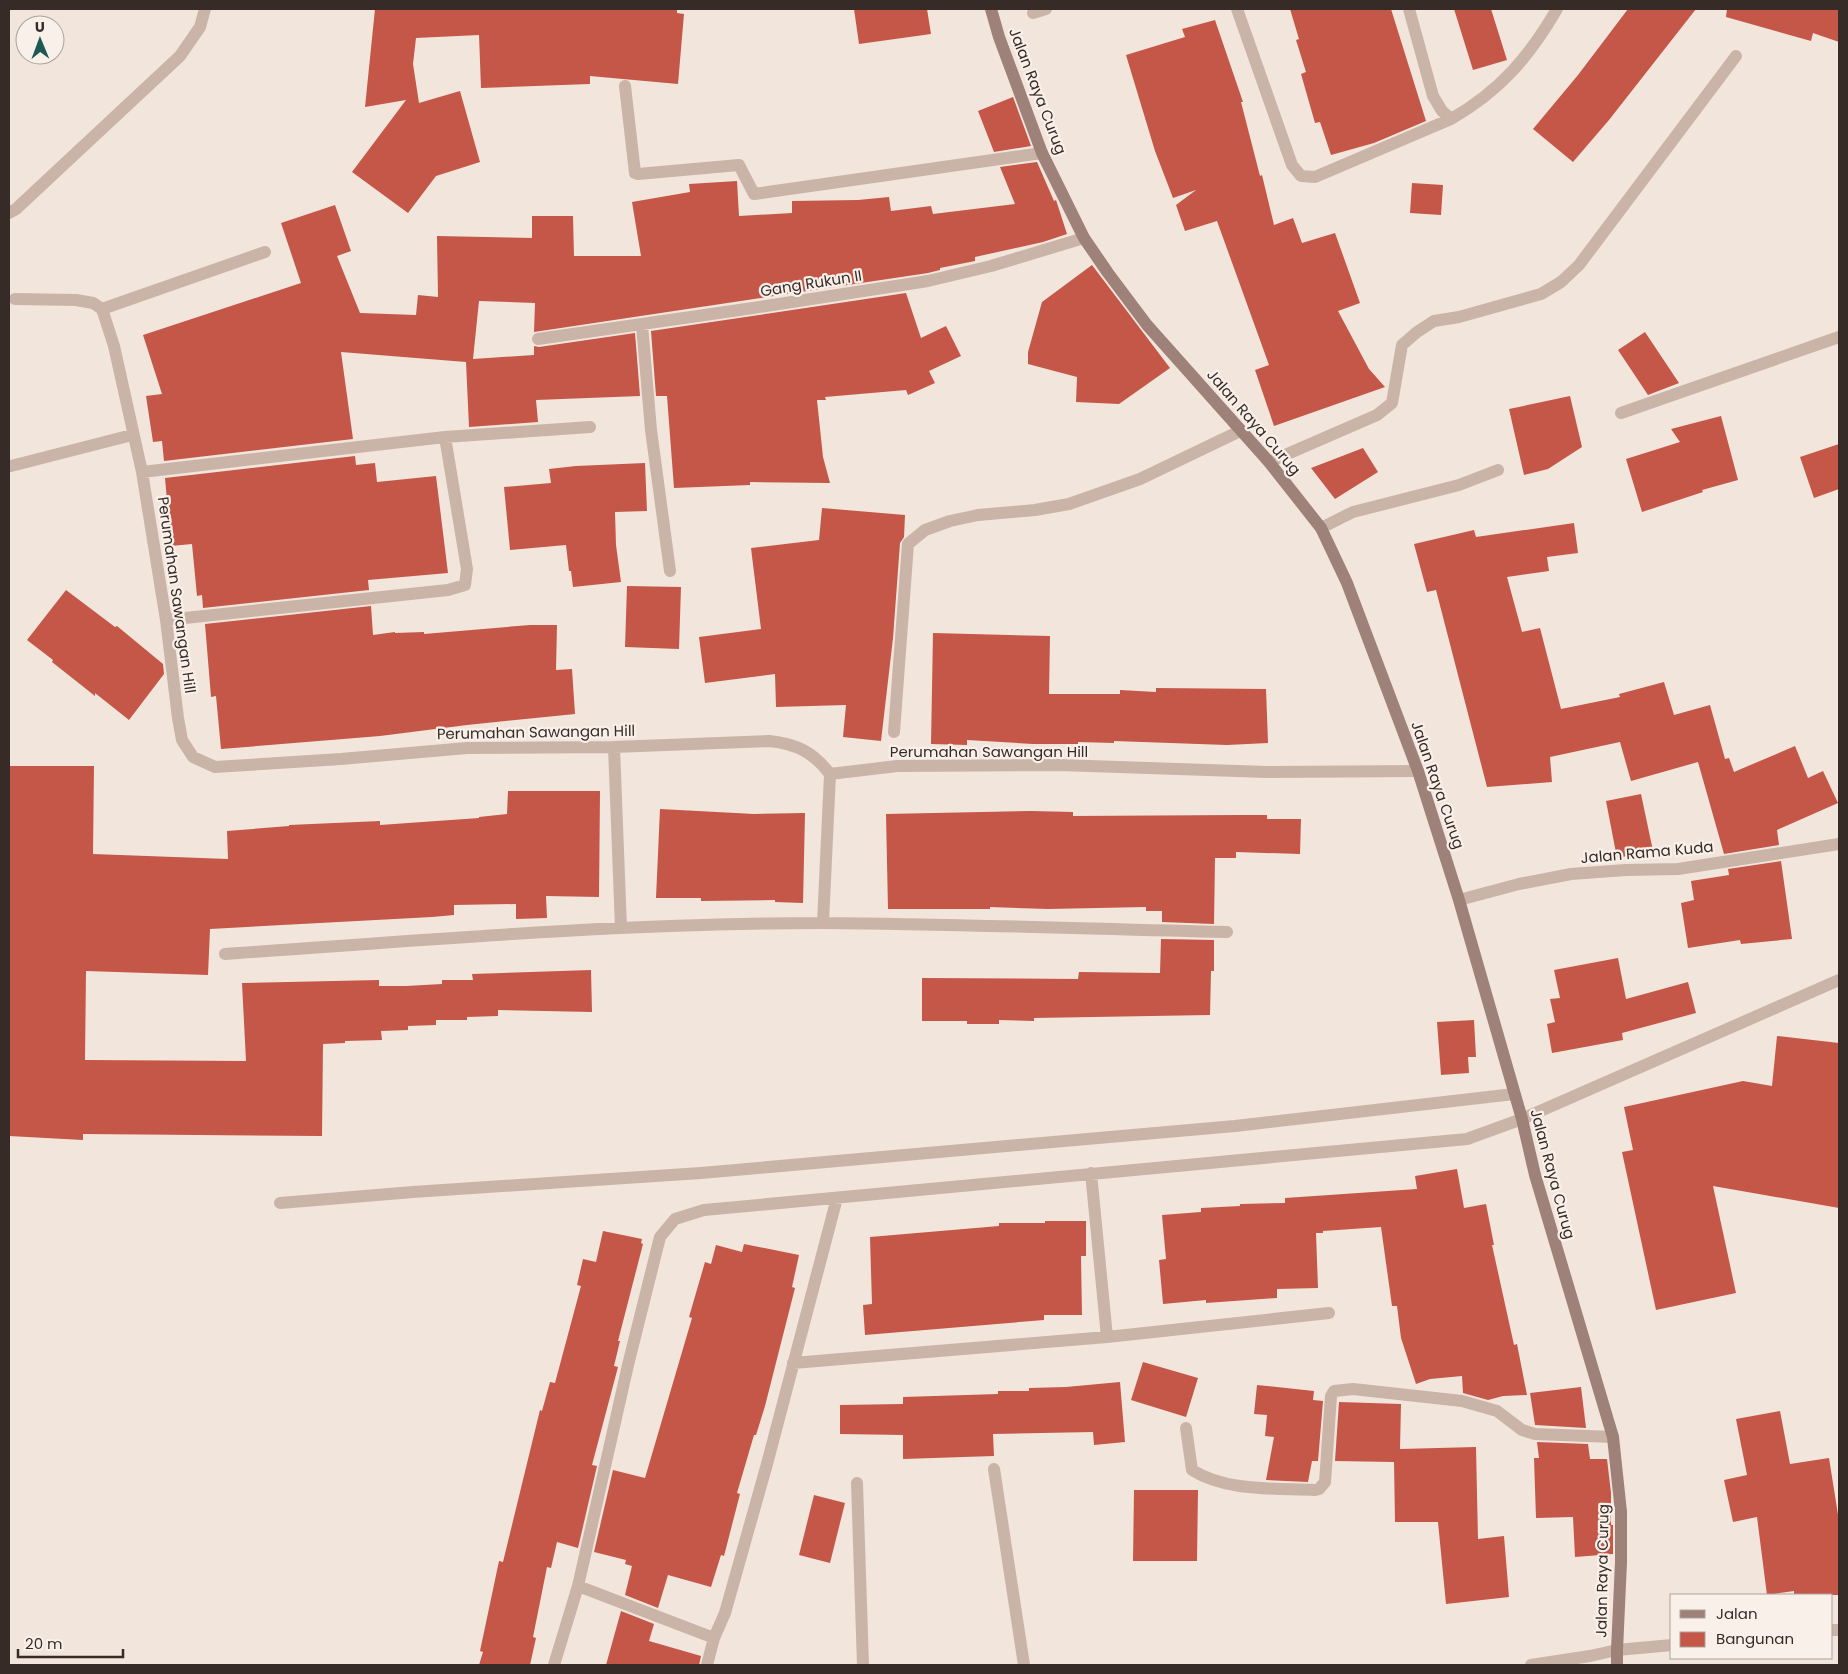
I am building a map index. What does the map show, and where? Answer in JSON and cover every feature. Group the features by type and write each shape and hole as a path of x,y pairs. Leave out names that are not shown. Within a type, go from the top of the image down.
{"main road":[{"name":"Jalan Raya Curug","path":"991,9 999,37 1042,153 1084,238 1147,325 1269,462 1321,528 1347,583 1418,771 1459,900 1522,1119 1535,1175 1613,1437 1621,1512 1617,1665"}],"street":[{"path":"9,213 16,209 180,56 200,27 205,9"},
{"path":"1033,13 1046,9"},
{"path":"1237,9 1292,165 1301,176 1315,177 1451,119 1465,111 1503,83 1523,60 1557,9"},
{"path":"1409,9 1434,96 1442,111 1451,119"},
{"path":"1269,462 1376,415 1392,403 1402,345 1417,332 1434,322 1541,294 1560,282 1580,265 1736,56"},
{"path":"624,86 635,172 638,174 739,166 754,194 1042,153"},
{"name":"Gang Rukun II","path":"538,339 928,281 992,266 1084,238"},
{"path":"15,299 76,300 93,303 102,308 265,252"},
{"name":"Perumahan Sawangan Hill","path":"102,308 114,346 132,435 142,472 166,620 182,740 193,757 215,767 467,748 614,747 769,740 788,743 806,751 820,761 830,774 897,766 1059,765 1267,772 1418,771"},
{"path":"642,325 651,430 670,571"},
{"path":"1621,413 1839,337"},
{"path":"142,472 445,437 590,427"},
{"path":"894,732 908,544 925,530 950,521 978,515 1036,510 1069,504 1140,479 1240,430"},
{"path":"11,466 132,435"},
{"path":"166,620 448,590 465,585 466,569 445,437"},
{"path":"1321,528 1353,512 1459,485 1498,470"},
{"path":"614,747 620,928"},
{"path":"822,924 830,774"},
{"name":"Jalan Rama Kuda","path":"1459,900 1519,884 1572,874 1678,869 1839,844"},
{"path":"225,954 620,928 822,924 1227,932"},
{"path":"554,1665 578,1586 625,1375 660,1237 675,1219 704,1210 1467,1139 1522,1119 1839,980"},
{"path":"280,1203 701,1172 1235,1126 1514,1094"},
{"path":"1091,1173 1107,1337"},
{"path":"707,1665 714,1638 725,1613 767,1464 837,1198"},
{"path":"793,1363 1107,1337 1329,1313"},
{"path":"1186,1428 1192,1470 1204,1477 1233,1486 1315,1490 1319,1489 1324,1482 1331,1396 1334,1391 1342,1389 1462,1401 1497,1411 1522,1430 1534,1434 1613,1437"},
{"path":"994,1469 1024,1665"},
{"path":"857,1483 863,1665"},
{"path":"578,1586 714,1638"},
{"path":"1532,1665 1616,1650 1670,1645"}],"building":[{"path":"375,9 677,9 677,13 684,14 678,84 590,76 590,84 481,88 479,35 416,38 413,64 419,103 460,91 480,162 436,176 408,213 352,172 406,100 365,107"},
{"path":"854,9 927,9 931,34 859,44"},
{"path":"1290,9 1391,9 1426,121 1374,143 1331,155 1320,122 1315,123 1301,74 1306,72 1296,40 1299,39"},
{"path":"1454,9 1491,9 1507,60 1473,70"},
{"path":"1628,9 1696,9 1609,120 1573,162 1533,129 1578,75"},
{"path":"1727,9 1839,9 1839,42 1813,33 1811,41 1726,17"},
{"path":"1215,20 1243,102 1241,102 1274,225 1293,218 1302,243 1335,233 1360,303 1338,311 1369,369 1385,387 1274,426 1255,370 1269,365 1217,221 1185,231 1176,205 1196,190 1173,198 1155,151 1126,55 1185,37 1182,29"},
{"path":"1013,97 1031,146 994,152 978,111"},
{"path":"1037,162 1054,201 1056,200 1067,234 1043,242 975,257 975,261 940,268 940,270 928,273 534,332 535,303 479,301 473,359 534,355 534,346 539,347 635,333 640,396 536,400 538,422 469,427 466,362 341,352 353,439 164,461 162,441 153,442 146,396 162,394 143,335 301,283 281,223 335,205 351,251 337,256 360,313 416,315 418,295 438,297 437,236 532,238 532,216 573,216 574,256 641,256 632,202 690,192 689,184 737,181 739,216 792,213 792,201 858,200 889,197 891,211 931,206 933,214 1015,204 1000,167"},
{"path":"1412,183 1443,185 1441,215 1410,213"},
{"path":"1092,265 1170,368 1119,404 1076,402 1077,377 1028,364 1028,352 1042,302"},
{"path":"906,293 921,338 946,326 961,356 929,371 935,383 908,395 906,390 825,397 826,400 817,400 823,457 830,483 750,482 750,485 674,488 667,396 656,396 651,331"},
{"path":"1645,332 1679,383 1648,395 1618,350"},
{"path":"1570,396 1582,447 1548,469 1524,475 1509,409"},
{"path":"1721,416 1738,480 1702,490 1703,492 1642,512 1626,459 1680,442 1671,429"},
{"path":"1839,444 1839,489 1814,498 1800,457"},
{"path":"1363,448 1378,472 1335,499 1311,468"},
{"path":"355,456 356,465 375,463 377,482 436,476 448,573 368,580 369,590 203,608 202,595 197,596 192,544 171,546 165,478"},
{"path":"645,463 647,511 615,512 616,545 621,582 573,587 566,545 510,550 504,487 551,483 549,469"},
{"path":"822,508 905,515 904,537 900,543 893,638 881,741 843,737 846,705 776,707 775,674 705,683 699,637 761,629 751,548 819,540"},
{"path":"1574,523 1578,553 1547,557 1549,571 1507,577 1522,632 1540,628 1561,709 1620,697 1619,694 1664,682 1674,715 1710,705 1725,759 1729,758 1734,772 1795,746 1808,778 1823,771 1838,803 1777,830 1779,845 1724,854 1698,762 1631,781 1620,742 1550,757 1552,782 1487,787 1436,590 1427,592 1414,544 1474,530 1476,537"},
{"path":"627,586 681,587 679,649 625,647"},
{"path":"66,590 115,627 117,626 163,664 164,674 129,720 95,693 95,696 27,640"},
{"path":"371,606 373,635 395,632 424,632 424,634 530,625 557,625 556,670 572,669 575,714 380,736 221,749 216,696 211,697 205,624"},
{"path":"933,633 1050,636 1049,694 1120,694 1120,690 1156,692 1156,688 1266,689 1268,743 1227,745 1114,741 1114,743 1033,744 967,740 967,745 931,744"},
{"path":"9,766 94,766 93,854 228,859 227,831 289,825 380,821 380,825 479,818 507,814 508,791 600,791 599,897 546,896 547,918 516,919 516,904 454,905 454,915 210,929 208,975 86,971 85,1060 246,1061 242,983 379,980 379,986 406,986 442,984 442,980 473,980 472,974 591,970 592,1012 498,1010 498,1016 467,1017 467,1020 436,1020 436,1025 408,1026 408,1030 381,1031 382,1040 345,1041 345,1043 323,1044 322,1136 83,1134 83,1140 9,1136"},
{"path":"1641,794 1653,851 1617,858 1606,801"},
{"path":"660,809 754,814 805,813 803,903 775,902 775,900 701,901 701,898 656,898"},
{"path":"1073,812 1073,816 1267,815 1267,819 1301,819 1300,854 1236,852 1236,858 1215,858 1214,924 1162,922 1162,911 1146,911 1146,907 888,909 886,814"},
{"path":"1781,861 1792,939 1741,944 1740,940 1688,948 1681,903 1694,900 1691,881 1729,875 1728,869"},
{"path":"1161,939 1214,940 1214,971 1211,971 1210,1015 1034,1018 1034,1021 999,1020 999,1024 967,1024 967,1021 922,1021 922,978 1078,979 1079,972 1160,973"},
{"path":"1618,958 1626,999 1688,982 1696,1013 1622,1033 1623,1040 1552,1053 1547,1024 1555,1022 1550,999 1560,998 1554,970"},
{"path":"1474,1020 1476,1057 1468,1057 1469,1073 1441,1075 1437,1022"},
{"path":"1777,1036 1839,1043 1839,1208 1713,1186 1736,1293 1656,1310 1622,1152 1633,1150 1624,1107 1743,1081 1772,1086"},
{"path":"1457,1169 1464,1208 1486,1204 1494,1245 1492,1245 1514,1345 1517,1344 1527,1395 1503,1396 1488,1400 1463,1393 1462,1376 1430,1379 1416,1384 1401,1338 1397,1306 1392,1306 1381,1227 1316,1233 1318,1288 1277,1289 1277,1298 1206,1303 1206,1300 1163,1304 1159,1260 1166,1259 1162,1215 1201,1212 1201,1208 1240,1206 1240,1204 1285,1203 1285,1198 1417,1189 1415,1176"},
{"path":"1045,1221 1086,1221 1086,1256 1081,1256 1082,1315 1044,1315 1044,1320 865,1335 863,1305 872,1304 870,1237 999,1226 999,1223 1045,1223"},
{"path":"603,1231 642,1239 641,1243 643,1244 618,1341 620,1341 614,1366 618,1367 592,1465 597,1466 578,1548 557,1542 551,1568 547,1567 533,1637 536,1638 530,1665 479,1665 483,1652 480,1651 499,1561 503,1562 540,1410 542,1411 550,1382 555,1383 581,1286 577,1285 583,1259 596,1262"},
{"path":"744,1244 799,1255 792,1287 795,1288 765,1406 756,1435 754,1435 737,1493 740,1494 724,1556 721,1555 711,1587 668,1575 658,1608 625,1595 632,1566 625,1564 626,1560 594,1552 613,1470 645,1478 692,1318 689,1317 705,1262 711,1264 716,1245 742,1252"},
{"path":"1143,1362 1198,1378 1186,1417 1131,1400"},
{"path":"1120,1382 1125,1442 1094,1445 1093,1432 993,1434 994,1456 903,1459 903,1435 840,1434 840,1405 903,1404 903,1397 998,1394 998,1391 1029,1391 1029,1388"},
{"path":"1257,1385 1314,1391 1313,1400 1323,1401 1318,1461 1312,1461 1308,1482 1266,1480 1274,1437 1265,1436 1267,1415 1254,1414"},
{"path":"1581,1387 1586,1428 1535,1425 1530,1393"},
{"path":"1339,1402 1401,1404 1400,1449 1476,1447 1478,1539 1504,1536 1509,1597 1446,1604 1438,1522 1395,1522 1394,1462 1335,1461"},
{"path":"1780,1411 1790,1464 1829,1458 1839,1521 1839,1595 1794,1594 1794,1591 1767,1594 1757,1517 1733,1522 1724,1480 1747,1475 1736,1419"},
{"path":"1537,1442 1588,1444 1590,1459 1607,1459 1611,1493 1613,1554 1575,1557 1573,1517 1536,1518 1534,1458 1539,1458"},
{"path":"1134,1490 1198,1490 1197,1561 1133,1561"},
{"path":"814,1495 845,1503 830,1563 799,1555"},
{"path":"621,1611 654,1624 649,1641 701,1656 699,1665 606,1665"}]}
